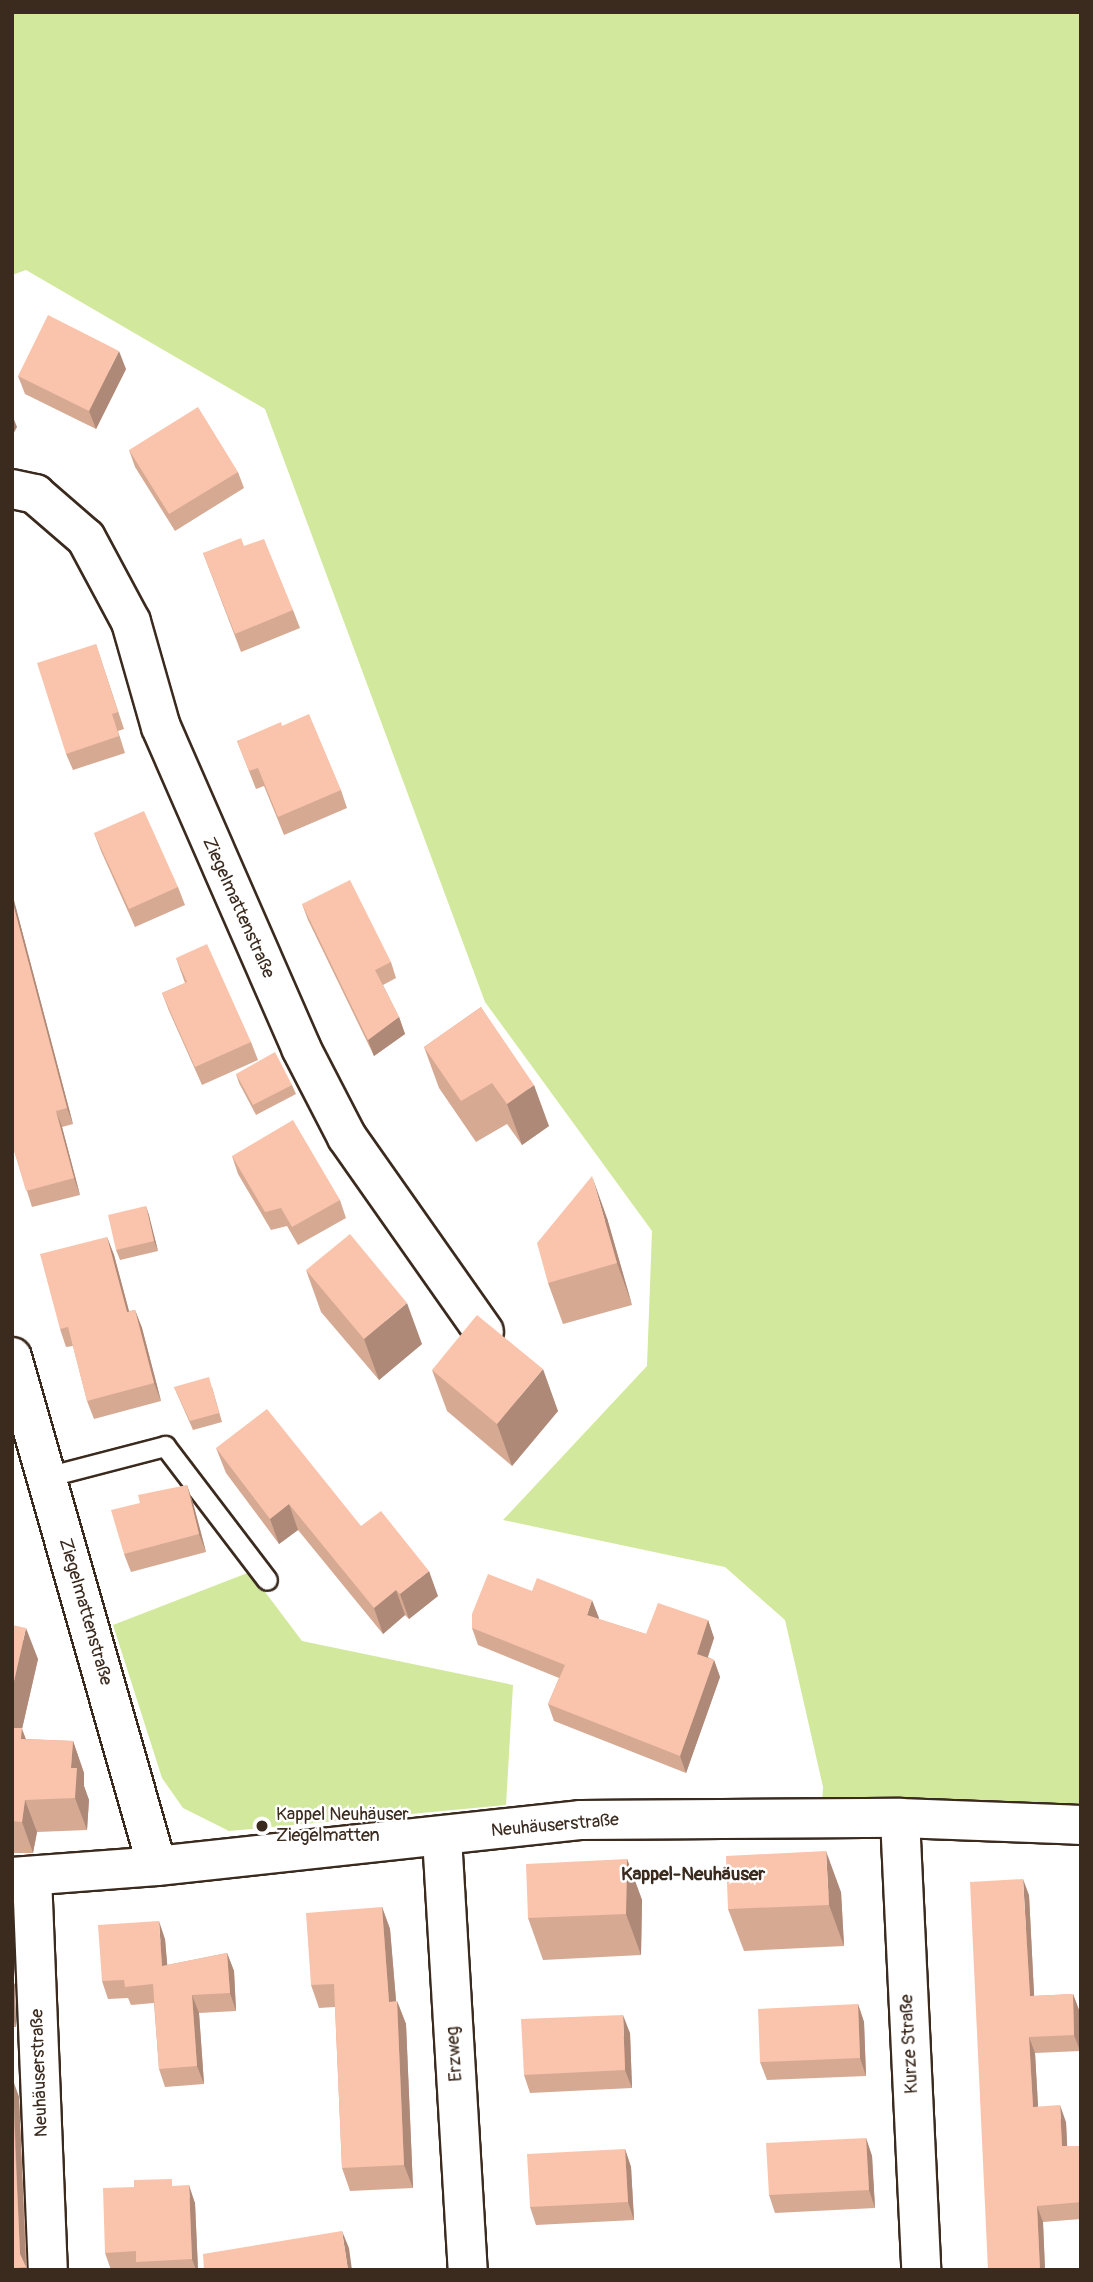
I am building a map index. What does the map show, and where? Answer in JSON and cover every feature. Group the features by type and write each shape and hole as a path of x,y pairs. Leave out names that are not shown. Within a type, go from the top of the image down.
{"street":[{"name":"Ziegelmattenstraße","path":"12,489 34,494 86,538 131,622 161,727 301,1048 347,1137 484,1332"},
{"name":"Ziegelmattenstraße","path":"12,1357 157,1866"},
{"name":"Neuhäuserstraße","path":"48,2270 22,1876 157,1866 285,1849 442,1837 580,1820 900,1818 1081,1825"},
{"name":"Kurze Straße","path":"900,1818 921,2270"},
{"name":"Erzweg","path":"442,1837 468,2270"}],"lane":[{"path":"46,1477 165,1446 267,1580"}],"green space":[{"path":"12,12 1081,12 1081,1807 822,1803 823,1787 785,1620 725,1567 503,1520 647,1366 652,1231 485,1002 265,409 26,270 12,275"},
{"path":"250,1572 302,1641 513,1685 506,1805 229,1831 183,1808 162,1778 113,1625"}],"building":[{"path":"48,315 119,351 89,411 18,376"},
{"path":"198,407 238,472 169,514 129,450"},
{"path":"241,538 244,546 264,539 293,610 235,634 203,553"},
{"path":"96,644 118,712 112,714 119,736 66,754 37,663"},
{"path":"309,714 341,790 278,817 258,768 249,771 237,741 281,722 282,726"},
{"path":"144,811 178,887 129,909 94,833"},
{"path":"350,880 391,962 375,970 399,1017 368,1040 302,904"},
{"path":"12,900 67,1108 56,1111 74,1178 26,1191 12,1144"},
{"path":"207,944 251,1042 195,1067 162,993 187,982 176,958"},
{"path":"481,1007 534,1085 507,1104 492,1083 461,1101 424,1047"},
{"path":"275,1052 292,1085 253,1105 236,1074"},
{"path":"293,1120 340,1200 292,1227 281,1208 265,1212 232,1156"},
{"path":"592,1176 617,1263 548,1283 537,1243"},
{"path":"146,1206 154,1241 116,1250 108,1215"},
{"path":"350,1234 407,1303 364,1339 306,1270"},
{"path":"107,1237 127,1312 135,1310 154,1383 87,1401 68,1327 60,1329 40,1254"},
{"path":"477,1315 543,1369 497,1424 432,1370"},
{"path":"209,1377 219,1413 190,1421 174,1387"},
{"path":"267,1409 361,1526 381,1511 429,1571 400,1594 396,1590 374,1608 289,1504 270,1519 216,1448"},
{"path":"187,1485 199,1534 124,1554 111,1510 140,1503 138,1495"},
{"path":"488,1574 532,1591 537,1578 592,1600 587,1615 646,1634 658,1603 708,1620 697,1654 714,1660 680,1756 548,1704 565,1665 472,1628 472,1614"},
{"path":"12,1625 26,1628 12,1690"},
{"path":"12,1728 22,1728 21,1739 73,1741 71,1768 77,1768 75,1798 25,1800 22,1822 12,1821"},
{"path":"826,1851 829,1905 728,1909 726,1856"},
{"path":"627,1859 626,1914 528,1918 526,1864"},
{"path":"1023,1879 1030,1996 1073,1994 1074,2035 1029,2037 1033,2107 1060,2105 1062,2146 1081,2146 1081,2202 1037,2206 1040,2270 988,2270 970,1882"},
{"path":"382,1907 389,2002 397,2001 404,2165 342,2168 334,1984 311,1985 306,1913"},
{"path":"159,1921 162,1966 227,1953 230,1993 192,1995 197,2066 159,2069 153,1984 125,1987 124,1980 102,1981 98,1925"},
{"path":"858,2004 860,2058 760,2062 758,2009"},
{"path":"623,2015 625,2070 524,2075 521,2019"},
{"path":"12,2080 20,2254 26,2267 12,2268"},
{"path":"866,2138 869,2190 769,2195 766,2143"},
{"path":"625,2149 628,2202 530,2207 527,2154"},
{"path":"172,2179 172,2186 189,2185 192,2259 136,2262 136,2251 105,2253 103,2188 134,2187 134,2180"},
{"path":"342,2231 348,2270 204,2270 203,2254"}],"place":[{"name":"Kappel Neuhäuser Ziegelmatten","path":"262,1826"}],"district":[{"name":"Kappel-Neuhäuser","path":"693,1875"}]}
